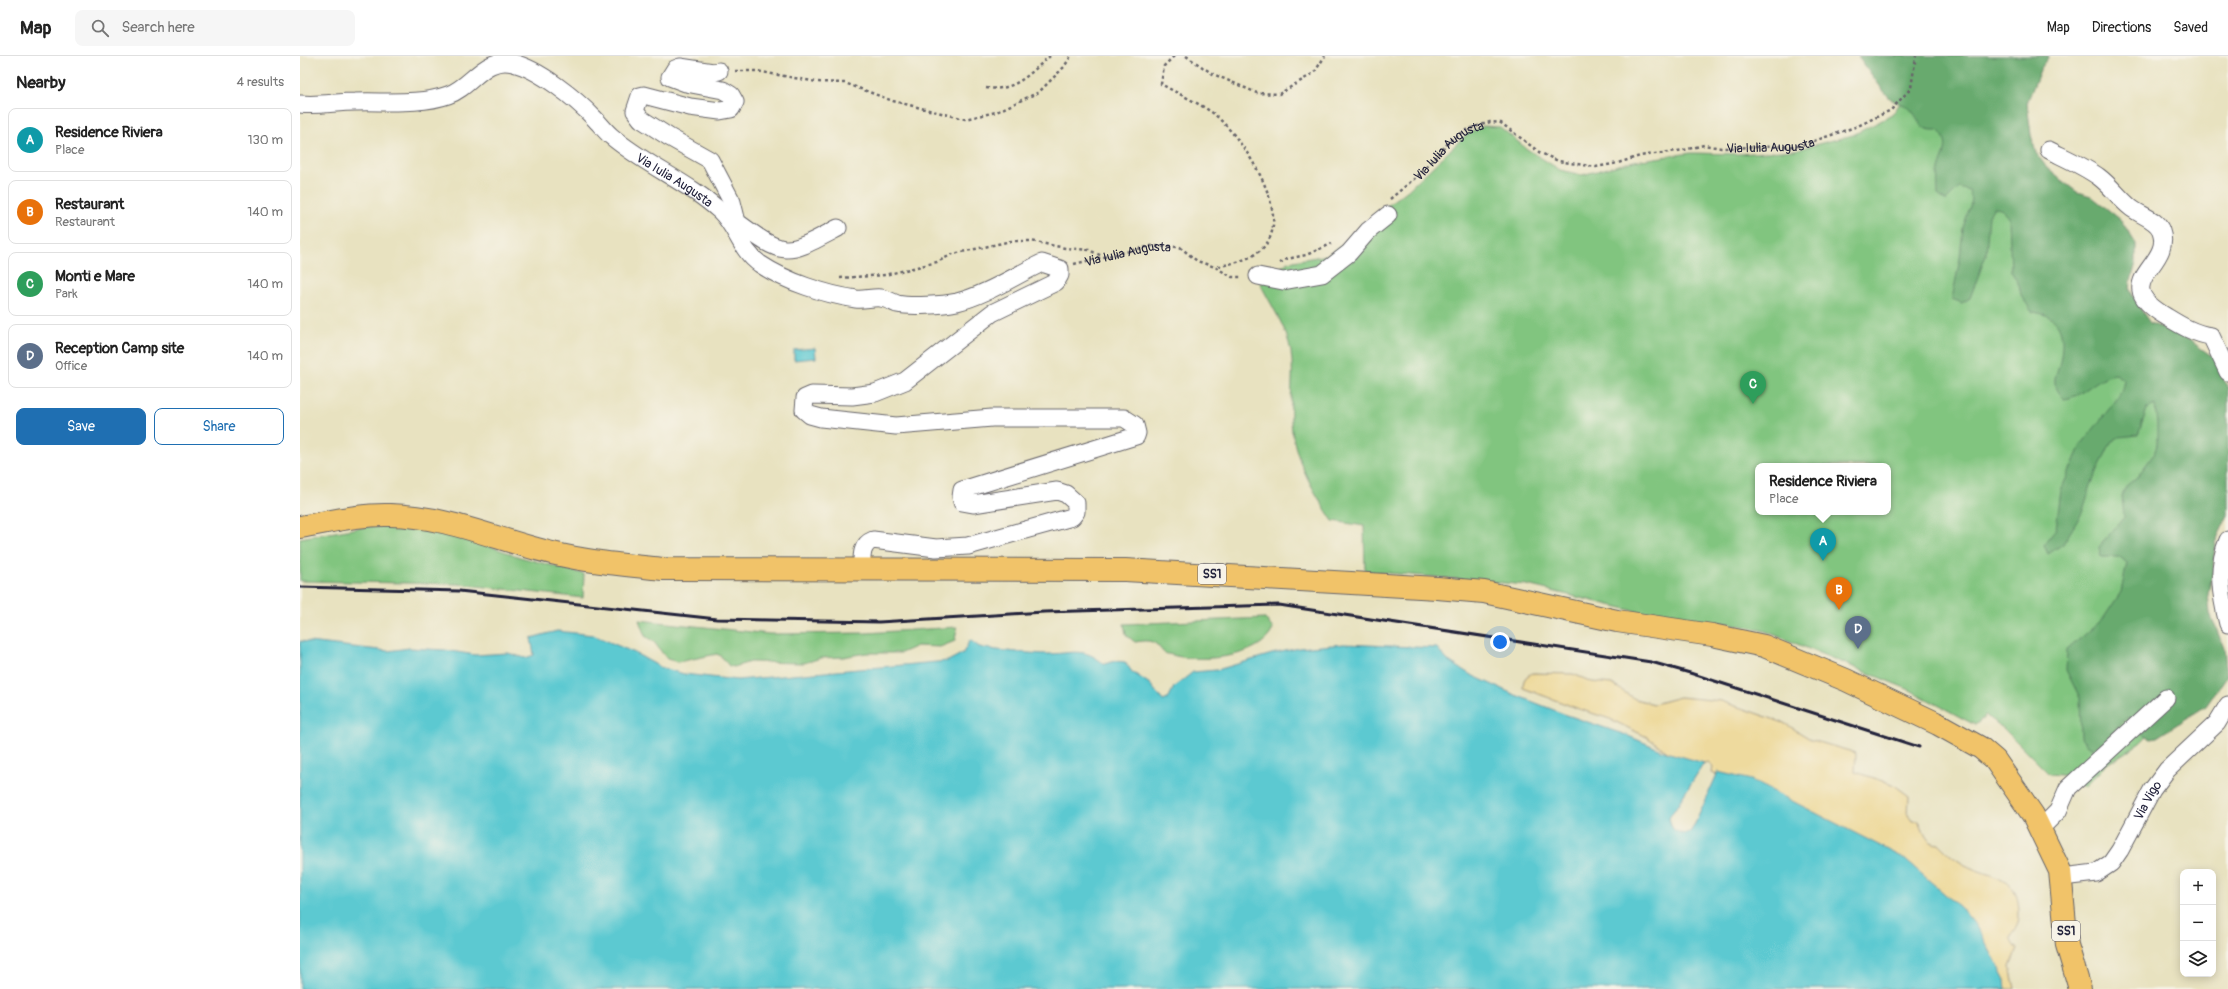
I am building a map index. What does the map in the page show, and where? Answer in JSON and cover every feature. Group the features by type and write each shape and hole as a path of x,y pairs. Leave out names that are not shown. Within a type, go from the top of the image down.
{"main road":[{"name":"SS1","path":"300,527 367,516 413,516 433,518 550,553 605,563 663,569 862,571 1019,568 1125,570 1437,588 1484,592 1617,621 1712,635 1764,646 1846,680 1938,724 1981,748 1995,760 2010,780 2040,829 2061,874 2067,945 2080,989"}],"street":[{"name":"Via Iulia Augusta","path":"300,104 319,106 352,102 437,99 461,90 483,69 502,62 513,63 540,76 578,104 610,135 634,154 697,194 721,212 736,225 745,250 760,264 815,289 858,299 881,298 899,304 955,302 973,297 1042,263 1053,266"},
{"path":"719,71 713,72 680,67 675,69 670,77 686,84 727,92 735,102 731,109 720,111 690,108 644,95 640,96 635,111 641,119 710,160 732,202 736,225 780,250 790,251 802,248 838,228"},
{"path":"2048,150 2099,177 2129,207 2150,220 2161,230 2162,241 2158,254 2143,279 2140,288 2142,296 2147,304 2160,313 2180,324 2211,336 2228,372"},
{"path":"1258,276 1283,281 1322,274 1348,253 1386,209"},
{"path":"862,571 862,552 866,544 873,540 936,548 968,546 1072,517 1076,512 1076,503 1066,494 1057,491 973,504 962,502 961,493 962,490 1003,476 1136,436 1137,433 1135,425 1124,418 992,418 896,426 820,418 810,415 804,410 805,398 812,395 852,396 875,393 905,381 992,313 1056,282 1060,275 1053,266"},
{"path":"2228,540 2220,565 2220,583 2228,624"},
{"path":"2040,829 2058,811 2068,788 2166,698"},
{"name":"Via Vigo","path":"2061,874 2096,873 2111,863 2120,850 2152,790 2172,765 2216,723 2228,705"}],"path":[{"path":"986,88 1009,88 1021,82 1050,56"},
{"path":"719,71 756,71 817,82 845,83 893,101 965,119 996,112 1039,92 1064,67 1071,56"},
{"path":"1174,56 1164,66 1161,84 1214,114 1233,133 1261,176 1271,204 1274,230 1268,241 1259,252 1238,262 1215,267"},
{"path":"1186,56 1213,74 1257,93 1279,94 1314,73 1325,56"},
{"name":"Via Iulia Augusta","path":"1386,209 1451,140 1466,130 1490,122 1501,123 1539,152 1558,161 1596,167 1618,163 1640,156 1684,150 1704,145 1721,148 1799,146 1858,126 1891,110 1910,88 1916,56"},
{"path":"815,289 829,279 885,275 937,262 953,254 1011,241 1031,241 1065,248 1089,250 1103,256"},
{"name":"Via Iulia Augusta","path":"1053,266 1151,246 1180,247 1197,260 1215,267 1232,278 1258,276 1287,259 1306,255 1336,242"}],"green space":[{"path":"1858,56 2049,56 2040,70 2027,103 2031,135 2036,153 2047,168 2061,180 2077,192 2091,196 2121,220 2136,244 2136,263 2130,290 2150,323 2185,337 2216,359 2228,389 2228,515 2215,543 2213,571 2208,594 2210,613 2224,648 2227,676 2206,706 2157,737 2150,738 2142,733 2130,717 2119,725 2106,744 2097,748 2087,746 2081,738 2080,698 2066,670 2067,650 2103,619 2121,592 2127,563 2120,557 2101,557 2099,547 2124,517 2122,496 2126,486 2137,477 2154,454 2157,445 2155,405 2147,409 2138,435 2119,437 2111,442 2091,485 2082,513 2063,544 2048,554 2044,545 2056,529 2061,490 2081,445 2117,399 2122,390 2124,380 2115,374 2108,376 2101,379 2078,395 2064,399 2055,383 2062,353 2062,336 2060,328 2050,317 2032,312 2021,295 2019,285 2011,271 2009,218 2003,210 1994,207 1989,215 1986,255 1970,298 1962,303 1952,299 1960,258 1963,228 1972,200 1969,191 1959,188 1946,201 1938,195 1939,169 1946,147 1943,136 1938,130 1927,129 1921,125 1909,108 1892,100"},
{"path":"1911,96 2027,149 2149,332 2193,351 2182,701 2140,743 2107,764 2084,787 2071,776 2049,774 2003,728 1986,716 1975,725 1910,690 1765,631 1733,624 1651,615 1527,585 1365,571 1364,526 1333,521 1313,489 1302,467 1294,443 1291,421 1291,352 1282,325 1260,283 1288,262 1327,255 1353,238 1383,209 1408,190 1466,135 1484,126 1500,127 1527,149 1560,170 1582,175 1634,161 1691,153 1739,154 1795,150 1853,135 1892,115 1900,103"},
{"path":"376,525 400,525 456,534 520,557 584,574 583,598 459,584 300,581 300,538"},
{"path":"1265,618 1273,629 1266,639 1257,646 1244,652 1215,658 1187,658 1164,653 1153,642 1135,642 1126,635 1124,624"},
{"path":"639,620 770,634 867,633 957,627 955,641 940,647 917,646 901,653 866,653 843,657 821,658 804,663 750,662 734,667 729,666 722,657 717,654 678,662 667,659 654,642 645,636"}],"sand":[{"path":"1533,673 1573,674 1592,682 1612,684 1635,699 1654,704 1680,697 1721,701 1784,723 1812,740 1856,753 1855,772 1893,784 1909,796 1908,815 1912,821 1919,821 1928,840 1939,844 1964,865 2001,879 2014,890 2019,906 2018,923 2011,939 2013,945 2017,949 2010,966 2015,989 1997,989 1724,778 1712,773 1713,766 1708,762 1697,765 1677,759 1647,737 1610,719 1523,688 1525,679 1528,675"}],"water":[{"path":"815,348 816,358 794,360 794,350"},
{"path":"557,631 593,635 635,653 660,667 684,674 737,680 948,661 963,653 970,640 980,647 1002,651 1047,654 1077,652 1097,658 1104,664 1116,661 1125,662 1132,672 1150,684 1163,701 1168,699 1174,687 1193,672 1217,670 1272,654 1299,648 1344,644 1437,648 1447,660 1471,675 1513,694 1564,714 1626,735 1666,752 1704,763 1669,818 1672,829 1683,834 1690,832 1694,826 1718,772 1751,780 1902,857 1961,908 1973,922 1984,939 2005,980 2006,989 300,989 300,641 388,651 409,648 445,650 475,655 508,653 525,658 534,655 531,638"}],"railway":[{"path":"300,587 459,591 717,619 879,622 1044,612 1279,605 1651,662 1690,673 1919,747"}],"place":[{"name":"Monti e Mare","path":"1753,404"},
{"name":"Residence Riviera","path":"1823,561"},
{"name":"Restaurant","path":"1839,610"},
{"name":"Reception Camp site","path":"1858,649"}]}
